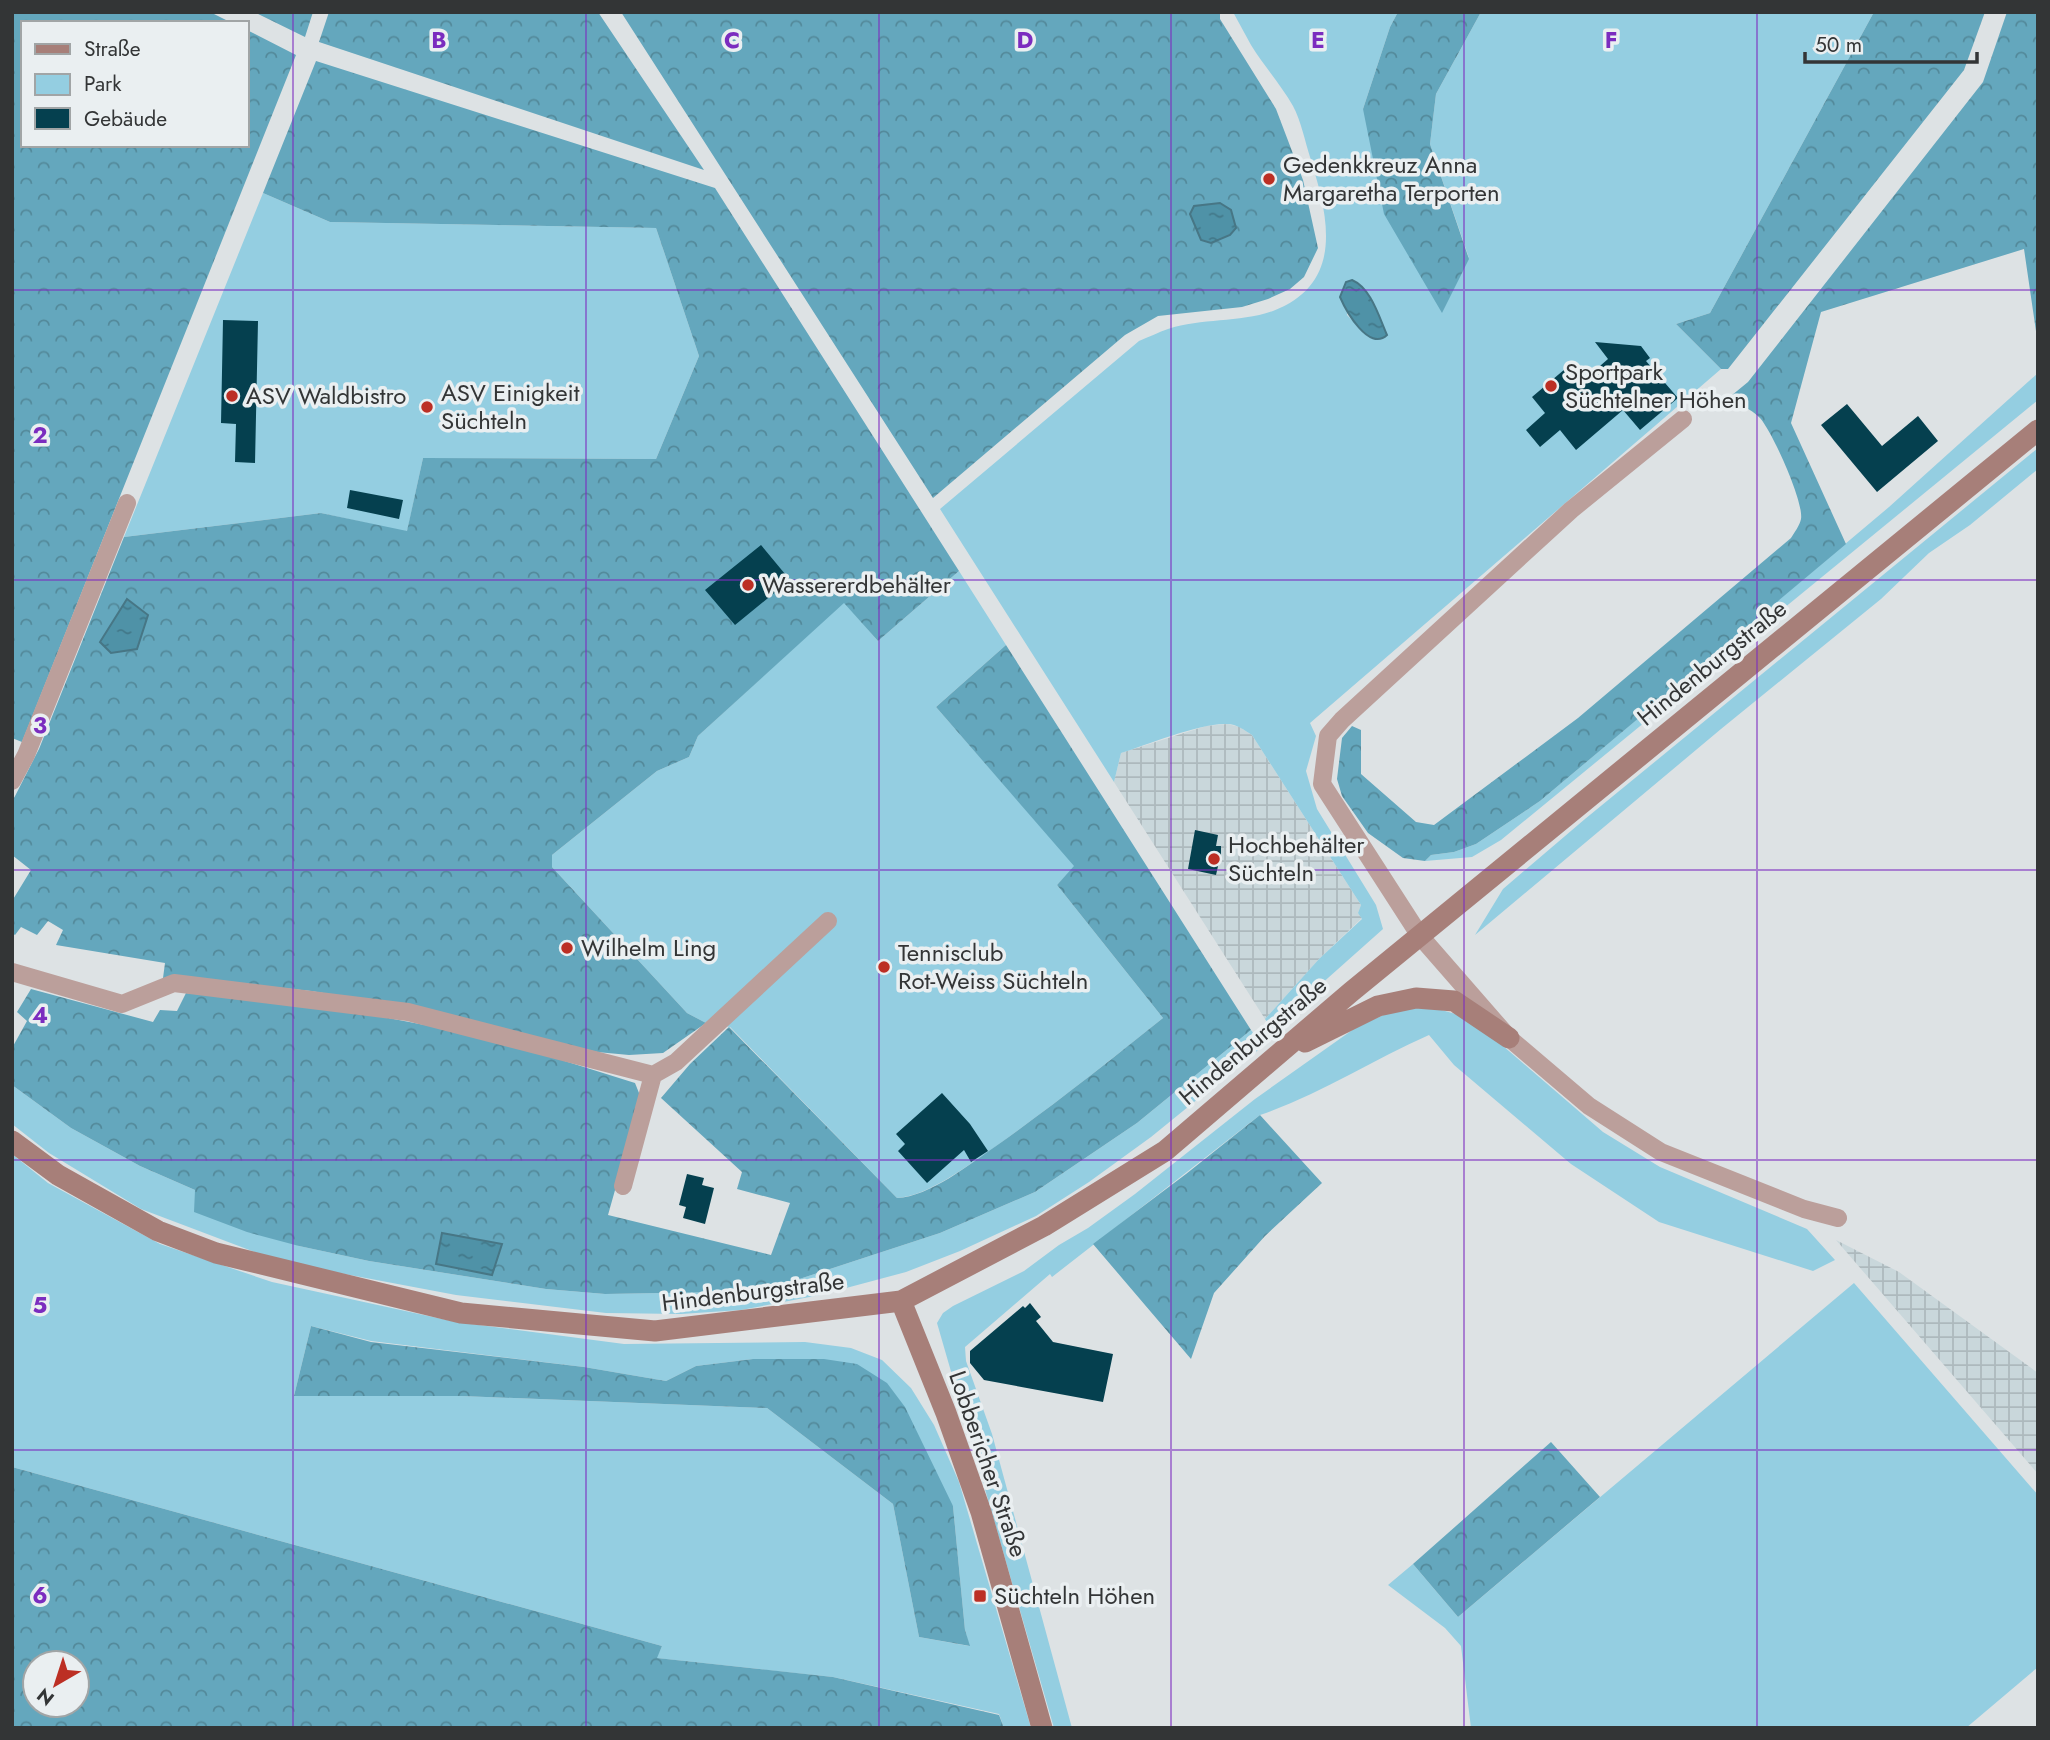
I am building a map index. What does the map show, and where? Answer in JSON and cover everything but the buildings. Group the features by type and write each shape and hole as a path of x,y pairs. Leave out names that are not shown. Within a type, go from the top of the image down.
{"main road":[{"name":"Hindenburgstraße","path":"12,1141 58,1175 147,1225 216,1253 461,1313 655,1331 901,1301 1044,1226 1165,1151 1420,936 2038,430"},
{"path":"1278,1055 1378,1006 1416,998 1454,1001 1509,1038"},
{"name":"Lobbericher Straße","path":"901,1301 946,1413 981,1512 1042,1728"}],"street":[{"path":"1683,419 1531,546 1352,710 1328,736 1322,784 1420,936 1509,1038 1589,1106 1661,1152 1804,1209 1838,1218"},
{"path":"12,781 19,752 127,503"},
{"path":"12,972 122,1004 174,983 408,1012 653,1075 676,1062 828,920"},
{"path":"623,1186 653,1075"}],"shaded area":[{"path":"1227,724 1240,727 1252,735 1361,905 1358,913 1362,918 1319,959 1265,1019 1114,782 1121,753 1206,726"},
{"path":"1836,1240 1899,1272 2038,1373 2038,1474"}],"green space":[{"path":"12,12 210,12 228,21 21,21 21,147 248,147 248,31 296,55 22,742 12,738"},
{"path":"254,12 313,12 305,37"},
{"path":"329,12 598,12 704,170 319,42"},
{"path":"621,12 1220,12 1220,19 1276,109 1303,180 1318,248 1304,277 1290,289 1268,299 1242,307 1158,316 1125,335 933,498"},
{"name":"Sportpark Süchtelner Höhen","path":"1233,12 1398,12 1390,27 1363,109 1469,258 1430,144 1436,94 1481,12 1874,12 1710,313 1676,324 1721,369 1310,723 1316,736 1306,771 1317,809 1376,905 1383,929 1310,994 1276,1035 1265,1019 1319,959 1362,919 1358,913 1361,905 1252,735 1234,725 1217,724 1204,727 1121,753 1114,782 940,509 1139,341 1165,330 1194,323 1273,311 1296,299 1312,283 1322,265 1326,245 1317,179 1293,106 1251,45","holes":["1352,280 1359,283 1377,340 1369,337 1347,315 1346,282"]},
{"path":"1398,12 1481,12 1436,94 1430,144 1469,259 1442,313 1384,214 1363,109 1390,27"},
{"path":"1874,12 1985,12 1964,70 1728,369 1721,369 1676,324 1710,313"},
{"path":"2007,12 2038,12 2038,345 2024,249 1821,312 1791,423 1846,544 1540,801 1476,844 1454,852 1431,855 1425,861 1403,858 1368,833 1342,796 1337,779 1342,738 1352,726 1361,730 1361,774 1416,822 1434,825 1578,718 1791,538 1801,519 1801,510 1779,451 1760,418 1744,407 1726,400 1748,382 1983,82"},
{"path":"316,61 715,188 959,571 878,641 844,603 698,736 689,757 657,771 552,855 552,867 687,1013 706,1023 663,1053 629,1055 597,1052 426,1010 311,991 178,977 163,978 165,963 56,945 63,930 48,921 37,935 21,927 15,935 12,933 12,901 31,870 12,855 12,802 39,749 124,537 321,513 407,531 423,458 656,459 699,356 656,228 330,222 263,193"},
{"name":"ASV Einigkeit Süchteln","path":"263,193 330,222 656,228 699,356 656,459 423,458 407,532 321,513 124,537"},
{"path":"2038,373 2038,400 1501,840 1472,857 1425,861 1431,855 1454,852 1476,844 1540,801 1889,507"},
{"path":"2038,448 2038,469 1970,525 1929,553 1881,599 1475,935 1503,889"},
{"name":"Tennisclub Rot-Weiss Süchteln","path":"959,571 1006,645 936,707 1075,866 1057,885 1163,1018 971,1164 921,1192 897,1198 730,1027 706,1023 687,1013 552,867 552,855 657,771 689,757 698,736 844,602 878,641"},
{"path":"1006,645 1251,1030 1137,1123 1035,1192 940,1233 781,1285 720,1292 605,1294 546,1289 369,1261 299,1246 247,1232 194,1212 195,1190 140,1166 71,1128 12,1085 12,1048 27,1021 17,1012 31,989 153,1022 160,1010 177,1011 186,993 341,1009 488,1037 635,1083 641,1098 608,1215 771,1255 790,1203 737,1189 742,1172 661,1098 690,1064 729,1027 897,1198 936,1186 1018,1131 1163,1018 1057,885 1074,866 936,707"},
{"path":"1431,1007 1459,1015 1481,1027 1603,1132 1660,1167 1807,1229 1835,1260 1813,1271 1659,1222 1571,1164 1454,1065 1429,1035 1303,1098 1260,1115 1052,1277 1050,1274 965,1347 966,1361 992,1434 1072,1728 1054,1728 937,1323 943,1313 953,1306 1024,1271 1088,1228 1255,1099 1358,1026 1400,1008"},
{"path":"1251,1030 1263,1046 1151,1137 1036,1216 906,1272 820,1295 741,1310 681,1314 606,1313 456,1295 281,1262 141,1209 49,1153 12,1124 12,1085 71,1128 299,1246 369,1261 546,1289 605,1294 720,1292 781,1285 940,1233 1035,1192 1137,1123"},
{"path":"1260,1115 1322,1183 1265,1236 1214,1293 1191,1359 1093,1244"},
{"path":"12,1154 48,1183 160,1244 272,1282 456,1322 624,1344 805,1342 851,1348 882,1360 911,1388 934,1425 959,1482 1031,1728 1004,1728 999,1714 833,1677 656,1658 662,1646 12,1467","holes":["311,1326 371,1341 584,1367 666,1381 696,1366 753,1359 953,1506 965,1630 969,1646 919,1637 893,1504 767,1408 462,1396 294,1396"]},
{"path":"1854,1283 2038,1495 2038,1667 1966,1728 1471,1728 1461,1646 1445,1628 1388,1585 1413,1564 1458,1617"},
{"path":"311,1326 371,1342 584,1367 666,1381 696,1366 753,1359 824,1359 857,1364 887,1383 905,1407 953,1506 965,1630 970,1646 919,1637 893,1504 767,1408 462,1396 294,1396"},
{"path":"1551,1442 1600,1497 1458,1617 1413,1564"},
{"path":"12,1467 662,1646 657,1658 833,1677 999,1715 1004,1728 12,1728"}],"water":[{"path":"1220,203 1231,210 1236,228 1230,235 1211,243 1201,240 1190,214 1194,206"},
{"path":"1352,280 1364,289 1377,312 1387,335 1380,339 1373,338 1359,328 1340,297 1346,282"},
{"path":"127,599 148,615 137,649 111,653 100,642"},
{"path":"442,1233 502,1244 492,1275 436,1264"}],"place":[{"name":"Gedenkkreuz Anna Margaretha Terporten","path":"1269,179"},
{"name":"Sportpark Süchtelner Höhen","path":"1551,386"},
{"name":"ASV Waldbistro","path":"232,396"},
{"name":"ASV Einigkeit Süchteln","path":"427,407"},
{"name":"Wassererdbehälter","path":"748,585"},
{"name":"Hochbehälter Süchteln","path":"1214,859"},
{"name":"Wilhelm Ling","path":"567,948"},
{"name":"Tennisclub Rot-Weiss Süchteln","path":"884,967"},
{"name":"Süchteln Höhen","path":"980,1596"}]}
